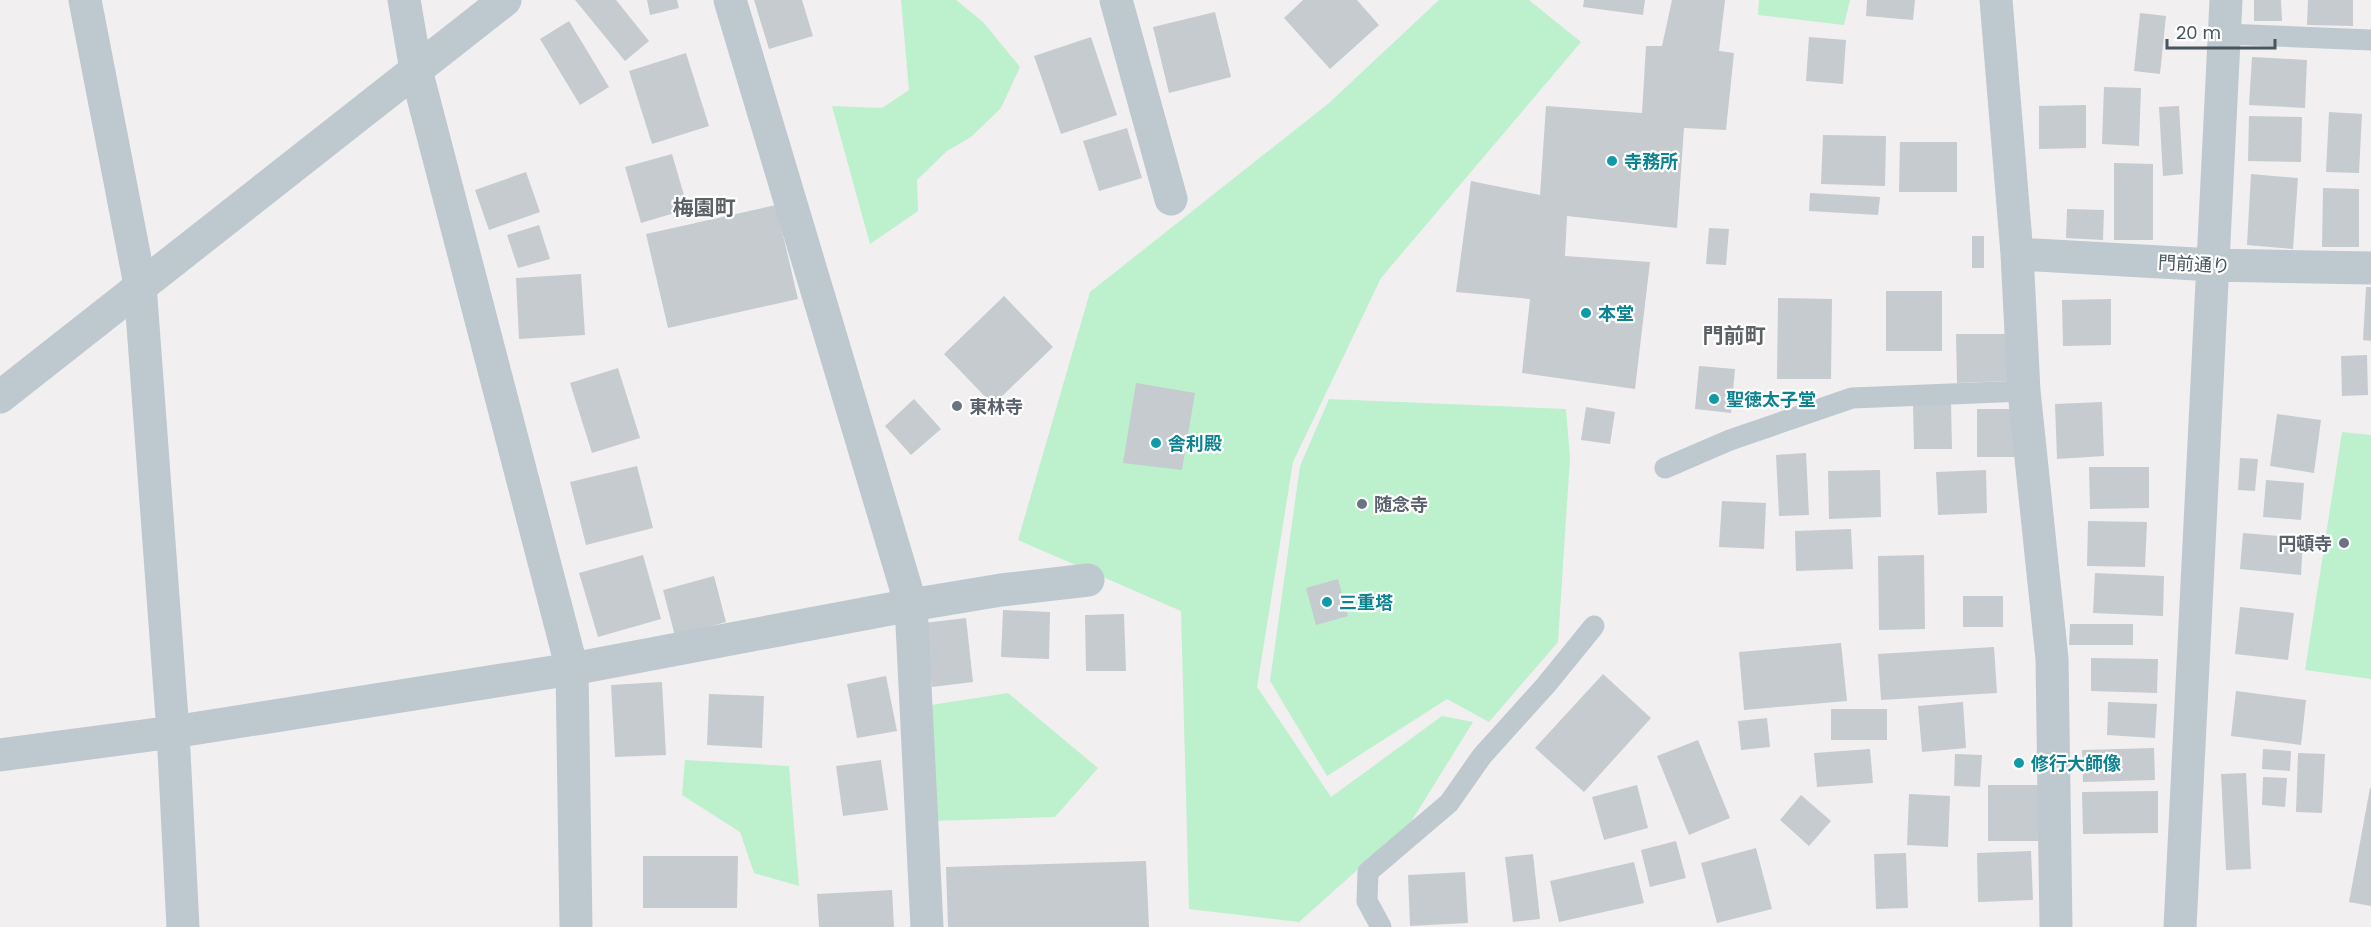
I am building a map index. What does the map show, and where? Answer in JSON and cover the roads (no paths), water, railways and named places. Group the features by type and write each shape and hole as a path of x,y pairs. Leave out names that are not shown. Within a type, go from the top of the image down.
{"street":[{"path":"85,0 140,285 172,732 183,927"},
{"path":"404,0 416,70 572,669 576,927"},
{"path":"0,397 505,0"},
{"path":"730,0 911,605 927,927"},
{"path":"1116,0 1171,199"},
{"path":"1996,0 2017,254 2024,391 2052,659 2056,927"},
{"path":"2180,927 2226,0"},
{"name":"門前通り","path":"2017,254 2213,265 2371,268"},
{"path":"0,755 172,732 572,669 911,605 1001,590 1088,580"}],"lane":[{"path":"2225,34 2371,40"},
{"path":"1665,468 1730,440 1852,398 2024,391"},
{"path":"1381,927 1367,901 1368,872 1449,803 1482,756 1546,685 1594,626"}],"place":[{"name":"寺務所","path":"1612,161"},
{"name":"本堂","path":"1586,313"},
{"name":"聖徳太子堂","path":"1714,399"},
{"name":"東林寺","path":"957,406"},
{"name":"舎利殿","path":"1156,443"},
{"name":"随念寺","path":"1362,504"},
{"name":"円頓寺","path":"2344,543"},
{"name":"三重塔","path":"1327,602"},
{"name":"修行大師像","path":"2019,763"}],"district":[{"name":"梅園町","path":"704,207"},
{"name":"門前町","path":"1734,335"}]}
